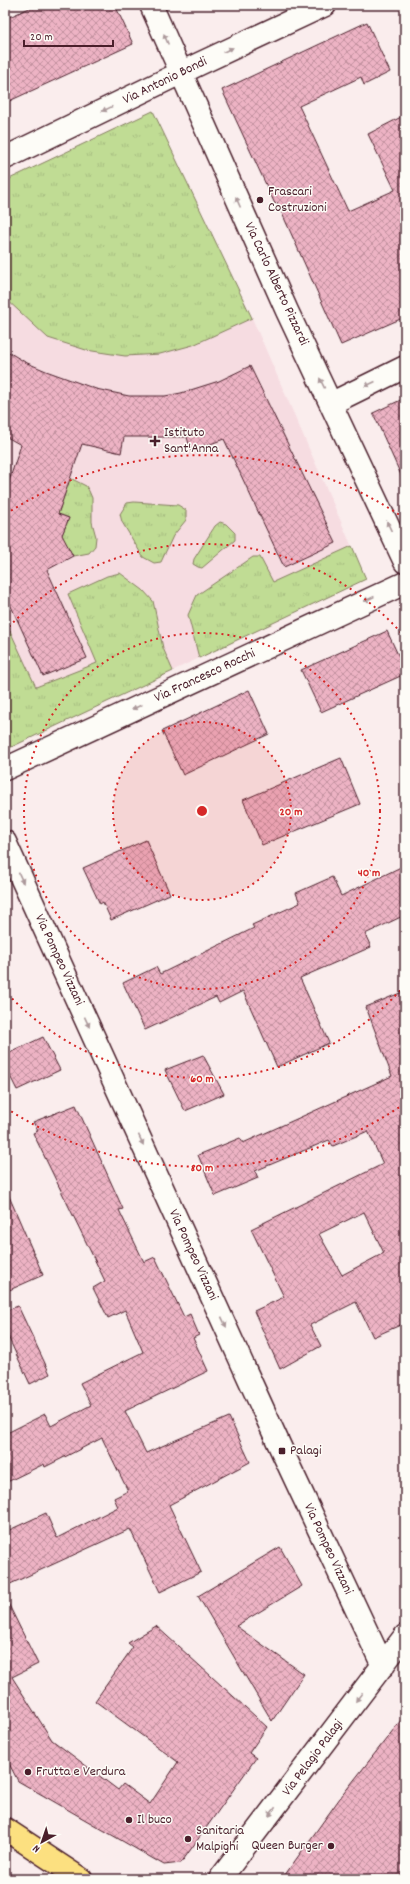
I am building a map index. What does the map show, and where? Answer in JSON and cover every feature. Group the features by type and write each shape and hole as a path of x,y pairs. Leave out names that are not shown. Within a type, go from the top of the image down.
{"main road":[{"path":"5,1829 81,1879"}],"street":[{"name":"Via Carlo Alberto Pizzardi","path":"151,5 180,74 287,311 332,402 405,562"},
{"name":"Via Antonio Bondi","path":"5,158 325,5"},
{"path":"332,402 405,367"},
{"name":"Via Francesco Rocchi","path":"5,769 405,583"},
{"name":"Via Pompeo Vizzani","path":"5,842 279,1444 383,1666"},
{"name":"Via Pelagio Palagi","path":"220,1879 405,1636"}],"shaded area":[{"name":"Istituto Sant'Anna","path":"153,111 252,318 366,579 5,750 5,181"}],"green space":[{"path":"153,111 252,318 193,345 160,354 125,356 86,350 48,338 5,298 5,181"},
{"path":"70,478 86,486 89,491 92,498 92,522 96,537 95,546 89,553 73,556 68,547 54,554 69,518 58,514"},
{"path":"134,502 178,505 186,510 186,520 173,536 161,562 154,563 143,557 122,522 120,514 127,503"},
{"path":"220,522 226,524 235,533 235,540 202,568 198,567 193,564 194,559 215,526"},
{"path":"352,546 366,579 199,658 188,615 197,595 253,557 260,557 273,582"},
{"path":"120,573 143,590 153,601 163,648 173,671 5,750 5,620 36,687 97,663 68,594 107,576"}],"building":[{"path":"36,5 115,5 133,44 5,103 5,19"},
{"path":"367,22 390,72 364,85 361,77 299,106 348,211 395,190 368,134 405,115 405,317 341,345 277,202 275,204 222,90"},
{"path":"5,350 25,362 46,371 96,389 129,396 165,396 181,393 219,381 250,366 336,543 284,567 224,439 191,451 187,437 124,437 121,453 82,444 58,514 69,518 62,535 73,556 47,570 87,658 43,676 5,593 5,493 21,445 5,436"},
{"path":"405,398 405,484 373,413"},
{"path":"387,631 405,670 405,674 321,712 301,670"},
{"path":"249,690 269,734 183,775 162,731"},
{"path":"341,758 360,804 262,845 243,800"},
{"path":"146,840 170,894 111,920 103,902 100,904 83,868"},
{"path":"405,865 405,915 365,934 371,947 300,978 329,1043 277,1067 243,991 219,1003 216,997 145,1030 123,983 156,967 160,974 254,928 252,925 300,903 296,893 332,877 341,896"},
{"path":"405,991 405,1323 373,1337 356,1302 310,1325 321,1346 280,1369 254,1311 284,1297 251,1229 383,1164 368,1131 333,1146 329,1140 255,1171 258,1178 215,1196 198,1155 240,1138 243,1143 392,1076 366,1007","holes":["364,1212 384,1253 342,1275 319,1234"]},
{"path":"43,1037 60,1070 17,1090 5,1066 5,1055"},
{"path":"203,1055 224,1094 185,1111 165,1070"},
{"path":"76,1105 123,1209 119,1210 144,1262 155,1257 184,1317 190,1314 199,1335 193,1338 208,1371 125,1411 146,1453 229,1417 250,1462 169,1505 201,1572 160,1592 130,1529 8,1585 5,1579 5,1563 9,1561 5,1553 5,1532 46,1513 57,1538 118,1507 114,1498 128,1491 102,1438 45,1467 44,1464 5,1483 5,1434 45,1414 51,1426 91,1405 80,1383 143,1352 125,1310 108,1318 93,1288 105,1281 33,1133 38,1131 33,1122"},
{"path":"5,1187 43,1275 5,1292"},
{"path":"18,1306 50,1374 30,1384 5,1330 5,1311"},
{"path":"280,1547 302,1586 236,1626 304,1674 272,1721 198,1596"},
{"path":"5,1597 38,1664 12,1677 52,1740 118,1790 123,1784 150,1804 178,1762 95,1701 133,1647 128,1643 156,1626 267,1727 249,1753 256,1758 181,1863 164,1865 18,1781 5,1756"},
{"path":"405,1715 405,1870 397,1879 282,1879 340,1798"}],"place":[{"name":"Frascari Costruzioni","path":"260,200"},
{"name":"Istituto Sant'Anna","path":"155,441"},
{"name":"Palagi","path":"282,1451"},
{"name":"Frutta e Verdura","path":"28,1772"},
{"name":"Il buco","path":"129,1820"},
{"name":"Sanitaria Malpighi","path":"188,1839"},
{"name":"Queen Burger","path":"331,1846"}]}
